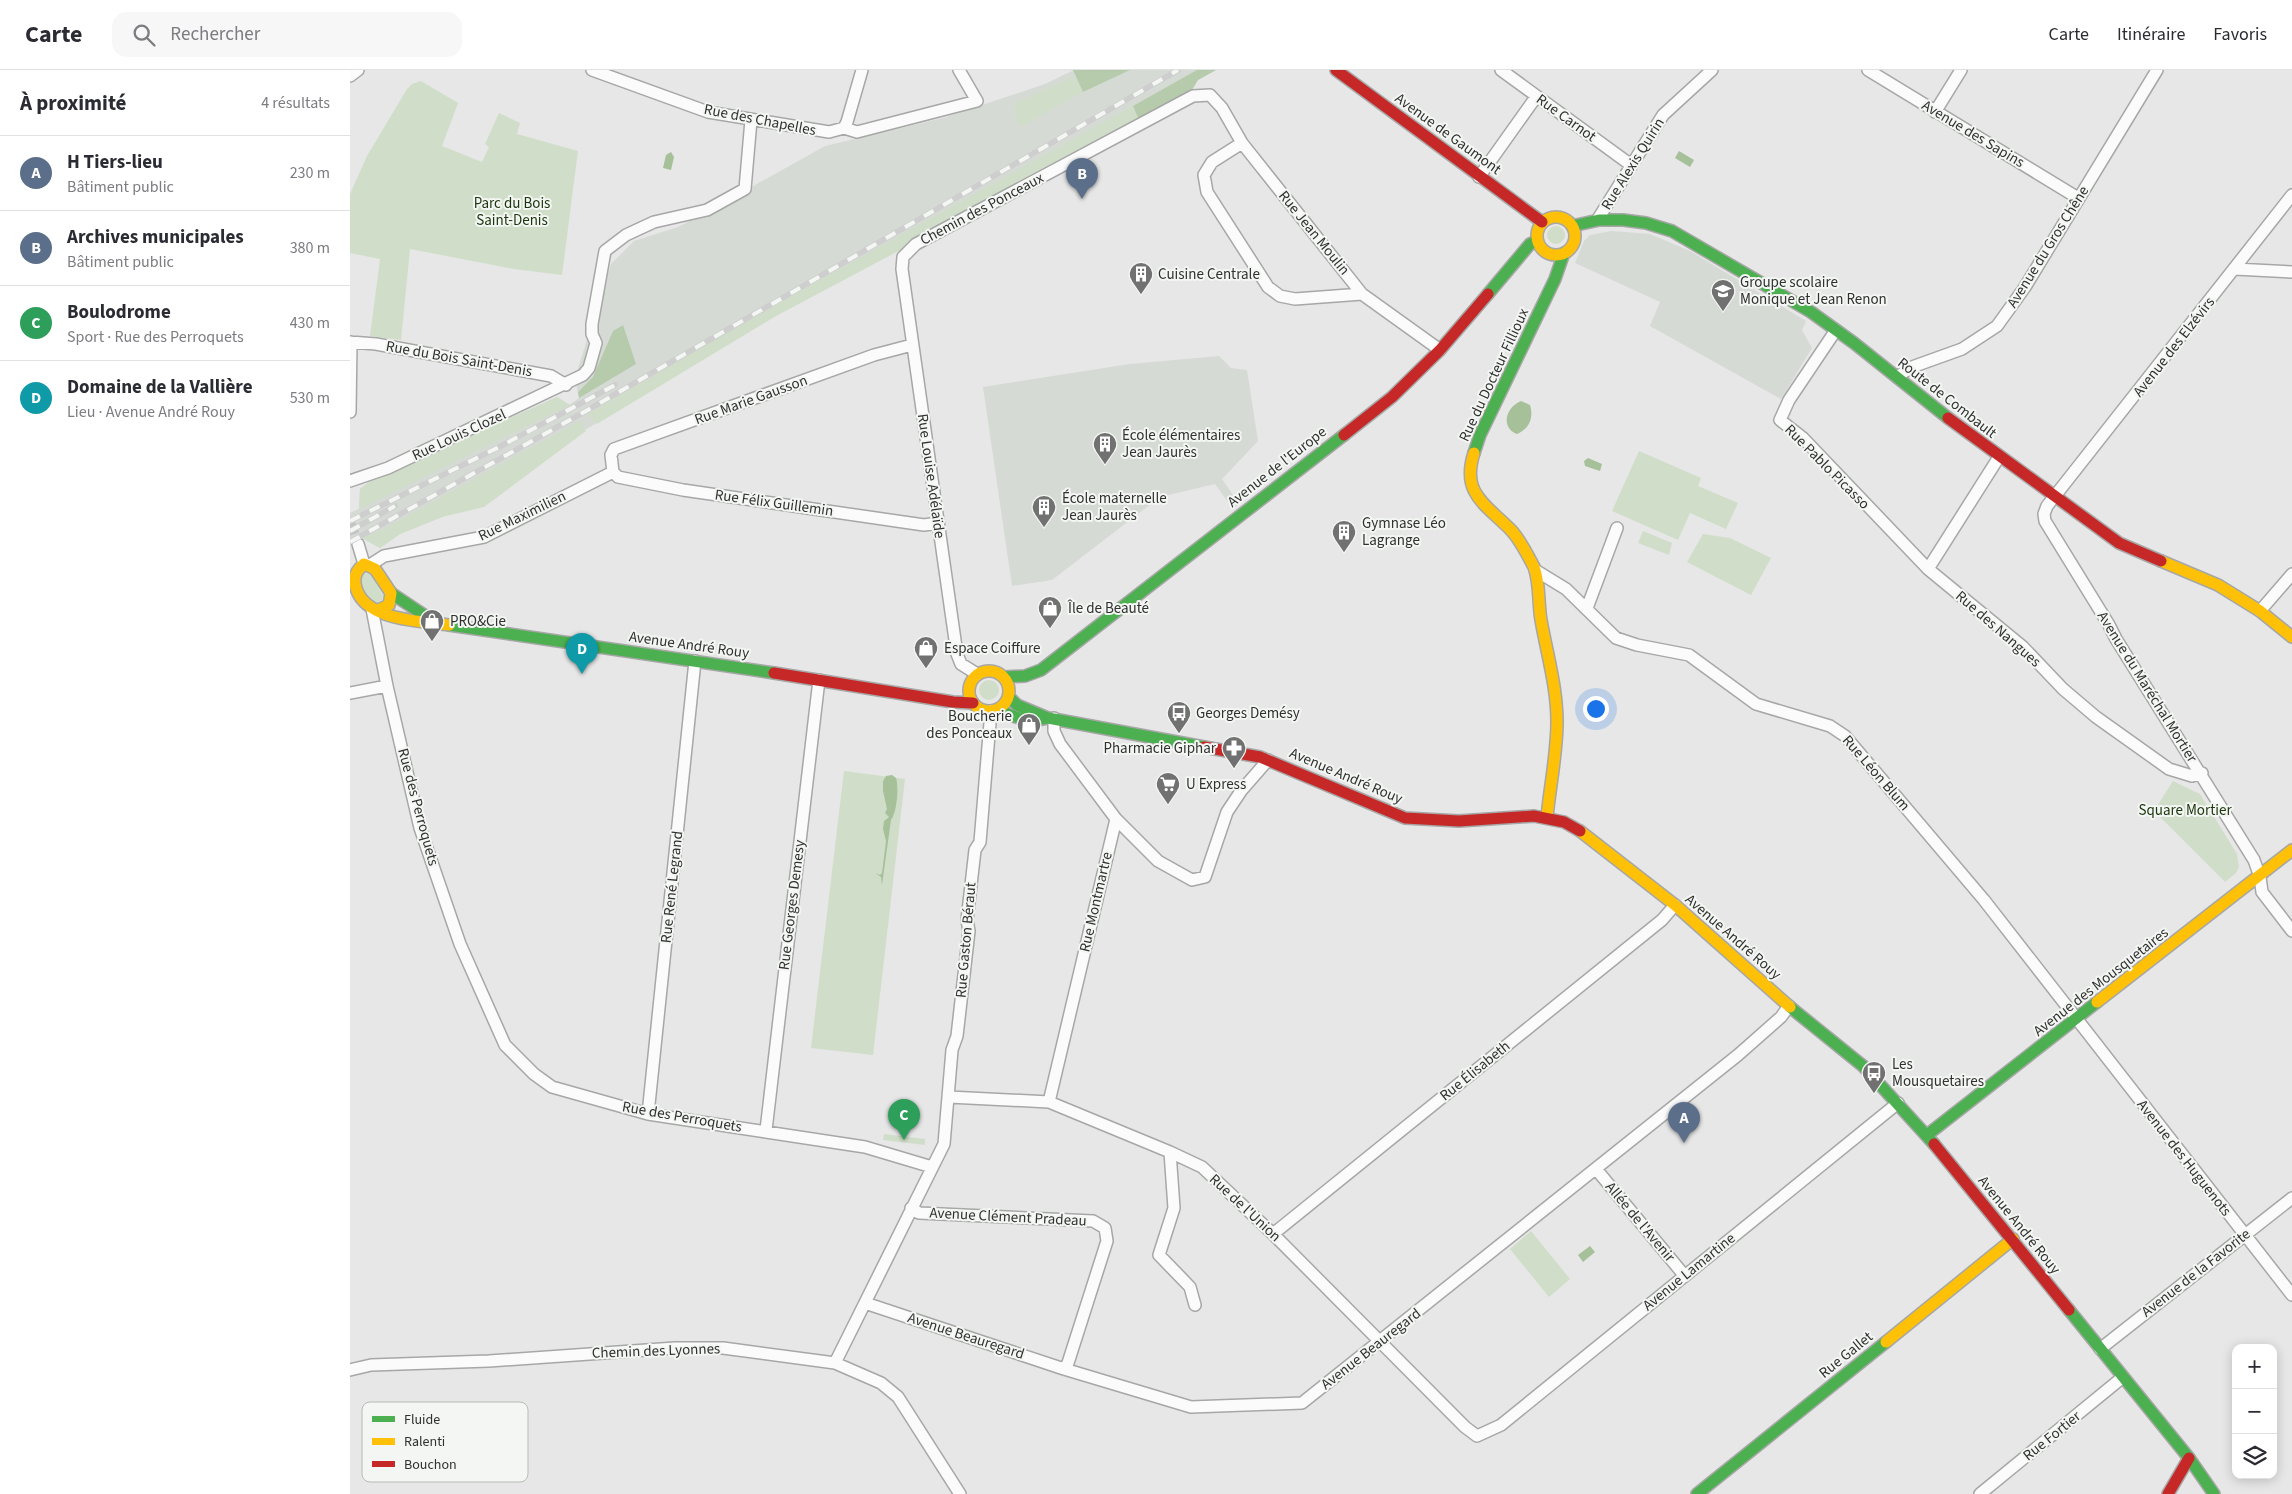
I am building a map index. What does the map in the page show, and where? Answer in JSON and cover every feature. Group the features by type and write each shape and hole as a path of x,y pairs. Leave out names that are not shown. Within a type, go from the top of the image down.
{"street":[{"path":"350,76 358,70"},
{"name":"Rue des Chapelles","path":"592,70 708,112 820,132 844,128 857,132 977,100 959,70"},
{"path":"844,128 862,70"},
{"name":"Avenue de Gaumont","path":"1336,70 1479,177 1530,211 1542,222"},
{"name":"Rue Carnot","path":"1501,70 1631,165"},
{"name":"Rue Alexis Quirin","path":"1598,219 1662,114 1712,70"},
{"name":"Avenue des Sapins","path":"1868,70 2078,198"},
{"path":"1935,112 1961,70"},
{"name":"Avenue du Gros Chêne","path":"1897,377 1912,367 1962,349 1997,326 2025,287 2157,70"},
{"name":"Rue Jean Moulin","path":"1210,95 1222,108 1242,143 1362,294 1440,350"},
{"name":"Chemin des Ponceaux","path":"902,269 903,257 916,244 1185,100 1193,96 1210,95"},
{"path":"1479,177 1536,96"},
{"name":"Rue Louis Clozel","path":"350,481 388,468 566,385 583,375 589,368 596,343 592,334 592,324 605,251 626,234 654,222 707,210 745,188 750,120"},
{"path":"1242,143 1212,162 1204,175 1207,192 1268,287 1280,296 1295,299 1362,294"},
{"name":"Avenue des Elzévirs","path":"2054,498 2292,195"},
{"path":"1552,216 1564,218 1572,226 1574,242 1564,253 1551,254 1545,252 1537,241 1537,231 1542,222 1552,216"},
{"name":"Route de Combault","path":"1572,226 1598,219 1631,220 1672,231 1763,283 1836,330 1897,377 1921,399 2054,498 2119,543 2195,574 2260,611 2292,637"},
{"name":"Avenue de l'Europe","path":"1004,677 1025,676 1041,670 1392,397 1440,350 1530,244 1537,241"},
{"name":"Rue du Docteur Fillioux","path":"1547,817 1557,723 1554,682 1541,619 1535,570 1522,544 1510,529 1485,508 1473,492 1470,481 1470,465 1480,435 1555,279 1564,253"},
{"name":"Rue Louise Adélaïde","path":"902,269 958,660 974,678"},
{"path":"2235,269 2292,272"},
{"name":"Rue Pablo Picasso","path":"1836,330 1789,400 1780,420 1803,438 1928,569"},
{"path":"350,342 350,412"},
{"name":"Rue du Bois Saint-Denis","path":"350,342 376,344 551,376 566,385"},
{"name":"Rue Marie Gausson","path":"613,472 611,455 614,449 874,355 912,345"},
{"path":"1928,569 1999,457"},
{"name":"Rue Félix Guillemin","path":"613,472 618,477 683,490 924,525 938,523"},
{"name":"Rue Maximilien","path":"367,565 384,556 484,537 613,472"},
{"name":"Avenue du Maréchal Mortier","path":"2054,498 2045,510 2046,521 2254,860 2260,876 2262,892 2292,931"},
{"path":"1588,608 1617,528"},
{"path":"358,544 367,565 355,574 353,590 361,601 375,610 389,605 391,593"},
{"name":"Avenue André Rouy","path":"367,565 391,593 421,614 439,623"},
{"name":"Rue des Nangues","path":"1928,569 2023,647 2063,689 2096,717 2169,769 2192,776 2202,773"},
{"name":"Rue Léon Blum","path":"1535,570 1566,589 1622,640 1689,655 1756,704 1837,729 1854,745 1978,894 2077,1019"},
{"path":"2260,611 2271,601 2292,574"},
{"name":"Avenue André Rouy","path":"375,610 392,617 695,660 973,703"},
{"name":"Rue des Perroquets","path":"375,610 387,686 420,828 460,944 505,1045 534,1074 552,1087 648,1114 766,1130 865,1147 932,1167"},
{"name":"Rue René Legrand","path":"648,1114 695,660"},
{"path":"934,698 974,678 993,670 1004,677 1010,686 1009,697 1004,705 995,710 981,709 973,703 969,690 974,678"},
{"name":"Rue Georges Demesy","path":"766,1130 819,680"},
{"path":"350,693 387,686"},
{"name":"Avenue André Rouy","path":"1009,697 1017,705 1051,718 1268,760 1405,818 1459,821 1523,816 1547,817 1564,822 1586,834 1675,905 1789,1006 1863,1066 1927,1135 2189,1458 2214,1494"},
{"name":"Avenue André Rouy","path":"995,710 1026,721 1051,718"},
{"name":"Rue Gaston Béraut","path":"932,1167 944,1144 952,1050 957,1036 969,931 967,920 975,850 980,842 995,710"},
{"path":"1051,718 1060,744 1116,819 1158,861 1192,880 1205,876 1227,812 1241,791 1268,760"},
{"name":"Rue Montmartre","path":"1049,1102 1116,819"},
{"name":"Avenue des Mousquetaires","path":"1927,1135 2292,850"},
{"name":"Rue Élisabeth","path":"1273,1234 1654,926 1675,905"},
{"name":"Avenue Beauregard","path":"865,1303 1191,1407 1302,1404 1738,1055 1782,1017 1789,1006"},
{"name":"Avenue des Huguenots","path":"2077,1019 2292,1295"},
{"name":"Rue de l'Union","path":"949,1097 1049,1102 1202,1167 1273,1234 1477,1436"},
{"name":"Avenue Lamartine","path":"1477,1436 1501,1425 1898,1103"},
{"path":"1170,1152 1174,1208 1159,1255 1190,1287 1195,1305"},
{"path":"835,1363 932,1167"},
{"name":"Allée de l'Avenir","path":"1596,1169 1684,1275"},
{"name":"Avenue de la Favorite","path":"2100,1349 2292,1198"},
{"name":"Avenue Clément Pradeau","path":"911,1208 919,1213 1093,1221 1105,1228 1107,1241 1068,1363 1064,1368"},
{"name":"Rue Gallet","path":"1697,1494 2012,1239"},
{"name":"Chemin des Lyonnes","path":"350,1370 371,1365 498,1360 675,1348 723,1348 835,1363 881,1382 898,1397 960,1494"},
{"name":"Rue Fortier","path":"1980,1494 2123,1377"},
{"path":"2168,1494 2189,1458"}],"shaded area":[{"path":"1073,70 1130,70 1083,92"},
{"path":"1074,70 1216,70 738,337 442,517 400,534 380,548 362,538 350,545 350,513 359,509 360,489 557,397 569,405 579,398 575,378 611,264 634,241 678,227 825,146 943,118 1045,84"},
{"path":"1197,70 1216,70 1198,80 1192,90 1139,120 1133,106"},
{"path":"1679,151 1694,160 1690,167 1675,158"},
{"path":"671,152 674,157 671,170 663,168 666,155"},
{"name":"Groupe scolaire Monique et Jean Renon","path":"1611,231 1650,234 1690,251 1806,321 1802,330 1812,348 1781,399 1650,326 1660,302 1575,263 1584,241 1590,235"},
{"path":"623,325 636,364 579,398 578,392 593,377 613,331"},
{"path":"1219,356 1231,368 1247,370 1258,441 1222,479 1239,504 1233,509 1215,484 1160,497 1052,580 1012,586 983,387 1130,364"},
{"path":"1521,401 1530,405 1531,419 1525,429 1517,434 1508,427 1507,417 1512,408"},
{"path":"1588,458 1602,464 1600,471 1585,466 1584,461"},
{"path":"892,775 896,778 897,782 897,799 891,820 882,885 881,877 875,873 880,875 882,873 886,841 883,829 884,821 889,817 885,813 887,809 883,781 886,776"},
{"path":"1590,1246 1595,1252 1583,1262 1578,1255"}],"green space":[{"path":"1074,76 1083,92 1020,127 1015,113 1015,104"},
{"name":"Parc du Bois Saint-Denis","path":"421,81 458,103 442,146 482,162 489,147 485,144 499,113 520,123 517,134 578,151 562,275 514,269 410,249 401,340 370,336 380,259 350,253 350,194 367,156 407,89 412,84"},
{"path":"1133,106 1139,120 776,316 597,424 588,414 777,304"},
{"path":"1556,226 1562,229 1565,235 1562,241 1556,244 1550,241 1547,235 1550,229"},
{"path":"557,397 570,405 359,509 360,489 370,481"},
{"path":"580,421 586,431 484,507 442,517 400,534 380,548 362,538 380,531"},
{"path":"1639,451 1701,478 1698,486 1738,503 1726,529 1690,513 1678,540 1612,511"},
{"path":"1643,531 1672,543 1669,555 1638,543"},
{"path":"1703,534 1730,538 1771,558 1751,595 1687,562"},
{"path":"361,574 370,574 383,595 382,600 376,603 363,590"},
{"path":"989,680 996,683 999,690 996,697 989,700 982,697 979,690 982,683"},
{"path":"844,771 905,779 873,1055 811,1048"},
{"name":"Square Mortier","path":"2173,781 2200,794 2237,854 2239,867 2236,873 2225,882 2154,811"},
{"path":"884,1134 925,1139 925,1145 883,1140"},
{"path":"1531,1231 1570,1279 1549,1297 1510,1249"}],"tunnel":[{"path":"350,524 358,544"}],"railway":[{"path":"350,542 586,411 1178,70"},
{"path":"350,521 501,446 615,385"},
{"path":"350,531 395,506"}],"traffic: fast":[{"path":"1572,226 1599,220 1623,220 1646,223 1672,231 1811,312 1854,343 1948,418"},
{"path":"1488,294 1530,244 1537,241"},
{"path":"1474,453 1480,435 1555,279 1564,253"},
{"path":"1004,677 1025,676 1041,670 1344,435"},
{"path":"391,593 430,619"},
{"path":"449,625 774,673"},
{"path":"1009,697 1017,705 1048,718 1204,747"},
{"path":"998,709 1022,719 1048,718"},
{"path":"1927,1135 2097,1002"},
{"path":"1790,1007 1863,1066 1934,1144"},
{"path":"2069,1310 2189,1458 2214,1494"},
{"path":"1697,1494 1886,1342"}],"traffic: slow":[{"path":"1556,217 1570,222 1575,236 1570,250 1556,255 1542,250 1537,236 1542,222 1556,217"},
{"path":"1474,453 1471,467 1473,488 1484,505 1517,537 1534,567 1537,579 1541,620 1554,683 1557,709 1556,746 1547,817"},
{"path":"2161,561 2218,585 2260,611 2292,637"},
{"path":"378,610 389,605 391,593 375,569 364,564 356,575 355,584 362,599 371,607 382,613 396,617 449,625"},
{"path":"993,671 1000,674 1006,680 1009,691 1008,699 1000,708 993,711 985,711 978,708 970,699 969,687 972,680 981,672 993,671"},
{"path":"1580,831 1675,905 1790,1007"},
{"path":"2097,1002 2292,850"},
{"path":"1886,1342 2013,1239"}],"traffic: jam":[{"path":"1336,70 1542,222"},
{"path":"1344,435 1392,397 1440,350 1488,294"},
{"path":"1948,418 2119,543 2161,561"},
{"path":"774,673 953,702 973,703"},
{"path":"1204,747 1260,757 1405,818 1459,821 1534,816 1564,822 1580,831"},
{"path":"1934,1144 2069,1310"},
{"path":"2168,1494 2189,1458"}],"place":[{"name":"Archives municipales","path":"1082,199"},
{"name":"Cuisine Centrale","path":"1141,295"},
{"name":"Groupe scolaire Monique et Jean Renon","path":"1723,312"},
{"name":"École élémentaires Jean Jaurès","path":"1105,465"},
{"name":"École maternelle Jean Jaurès","path":"1044,528"},
{"name":"Gymnase Léo Lagrange","path":"1344,553"},
{"name":"Île de Beauté","path":"1050,629"},
{"name":"PRO&Cie","path":"432,642"},
{"name":"Espace Coiffure","path":"926,669"},
{"name":"Domaine de la Vallière","path":"582,674"},
{"name":"Georges Demésy","path":"1179,734"},
{"name":"Boucherie des Ponceaux","path":"1029,746"},
{"name":"Pharmacie Giphar","path":"1234,769"},
{"name":"U Express","path":"1168,805"},
{"name":"Les Mousquetaires","path":"1874,1094"},
{"name":"Boulodrome","path":"904,1140"},
{"name":"H Tiers-lieu","path":"1684,1143"}]}
